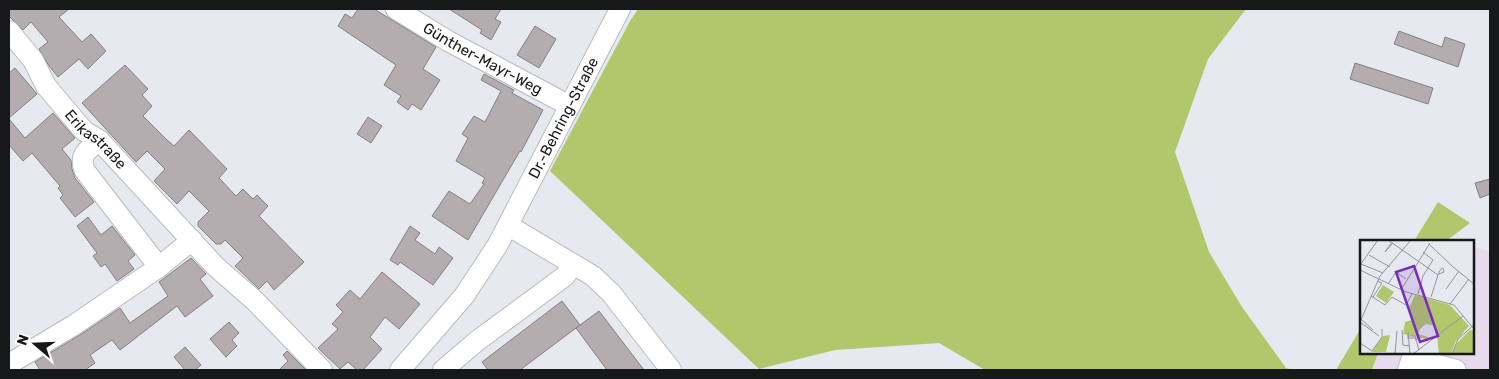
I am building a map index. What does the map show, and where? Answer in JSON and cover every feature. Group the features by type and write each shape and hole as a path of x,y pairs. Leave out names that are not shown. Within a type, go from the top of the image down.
{"street":[{"name":"Günther-Mayr-Weg","path":"396,9 448,41 570,106"},
{"name":"Dr.-Behring-Straße","path":"400,370 464,296 483,268 508,226 620,9"},
{"name":"Erikastraße","path":"9,31 33,60 46,86 84,131 99,140 216,266 255,301 322,370"},
{"path":"99,140 82,157 85,171 159,267"},
{"path":"508,226 593,276 611,293 670,370"},
{"path":"9,364 74,325 159,267 192,240"},
{"path":"443,370 476,341 565,276 573,264"},
{"path":"1408,370 1412,358 1456,370"}],"shaded area":[{"path":"1474,247 1490,251 1490,370 1372,370 1378,354 1474,354"}],"green space":[{"path":"638,9 1246,9 1208,59 1175,152 1209,252 1242,307 1286,368 1293,370 985,370 939,343 835,350 759,369 550,171"},
{"path":"1438,202 1470,223 1447,240 1415,240"},
{"path":"1360,330 1360,354 1378,354 1372,370 1336,370"}],"building":[{"path":"9,9 69,9 59,17 82,42 91,34 106,51 88,69 79,59 58,77 39,49 48,42 31,22 23,30 9,16"},
{"path":"358,9 374,9 436,47 423,69 440,80 421,110 412,104 408,110 397,102 401,96 384,85 396,65 338,26 345,14 352,18"},
{"path":"449,9 501,9 495,19 501,22 491,40 480,33 482,30"},
{"path":"535,26 556,39 539,68 517,55"},
{"path":"1399,31 1442,47 1445,37 1465,44 1458,67 1394,44"},
{"path":"1355,63 1433,88 1428,104 1350,79"},
{"path":"125,65 148,89 142,95 152,106 143,116 166,139 174,146 189,130 227,169 219,178 236,196 243,189 253,199 257,195 268,206 259,216 304,262 274,290 267,281 259,289 235,266 243,258 225,240 221,244 216,244 198,226 198,222 209,211 189,191 177,204 154,181 165,169 147,151 136,162 82,103"},
{"path":"15,68 37,94 9,118 9,73"},
{"path":"484,74 514,90 512,93 543,110 521,152 468,240 432,216 449,191 470,204 484,184 482,183 485,178 456,161 468,138 462,134 474,116 485,122 501,91 481,80"},
{"path":"53,113 75,138 62,149 71,160 75,178 94,202 75,217 60,198 63,195 58,188 60,186 32,153 23,161 9,145 9,119 25,138"},
{"path":"368,117 382,126 371,143 357,134"},
{"path":"1490,179 1490,194 1480,198 1475,183"},
{"path":"88,217 101,235 112,226 135,255 128,261 134,269 117,281 105,264 101,267 93,256 97,253 77,226"},
{"path":"410,226 420,233 415,240 435,254 439,247 453,258 433,285 400,262 398,265 390,260"},
{"path":"191,258 206,274 200,279 213,296 185,317 177,306 120,350 112,340 90,355 95,363 85,370 40,370 35,362 120,308 130,323 168,296 159,282"},
{"path":"382,272 420,304 399,329 385,317 370,337 382,349 363,370 357,370 348,362 340,369 318,348 338,329 332,324 343,312 336,305 350,290 360,299"},
{"path":"562,301 580,325 520,370 488,370 482,362"},
{"path":"599,311 644,370 607,370 576,328"},
{"path":"229,322 239,333 232,340 237,346 226,357 210,339"},
{"path":"185,347 201,365 195,370 185,370 174,357"},
{"path":"287,351 306,370 279,370 288,361 283,355"}]}
